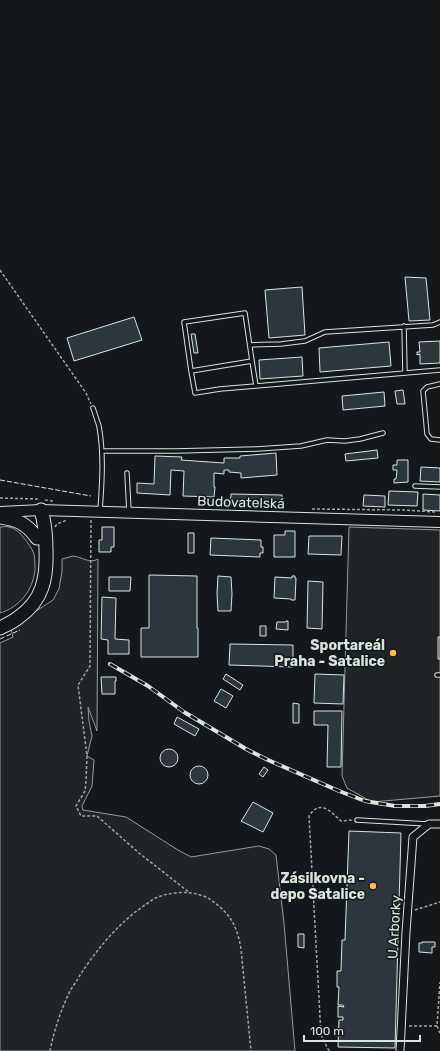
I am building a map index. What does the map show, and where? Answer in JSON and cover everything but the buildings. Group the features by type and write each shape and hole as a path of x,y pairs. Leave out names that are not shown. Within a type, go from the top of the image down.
{"highway":[{"path":"0,621 11,616 23,607 33,594 38,584 41,557 36,528 41,510"},
{"path":"0,628 26,612 39,595 43,584 46,573 46,562 45,527 41,510"},
{"path":"0,517 17,520 23,523 37,538"}],"street":[{"name":"Budovatelská","path":"0,506 97,515 129,513 440,522"},
{"name":"Budovatelská","path":"0,512 41,510"},
{"path":"429,824 440,824"},
{"name":"U Arborky","path":"400,1051 407,911 413,837 429,824"}],"lane":[{"path":"256,386 245,313 184,322 195,393 220,389 256,386 440,370"},
{"path":"250,345 281,344 305,341 325,332 433,325 440,322"},
{"path":"404,326 405,373"},
{"path":"191,371 252,361"},
{"path":"440,384 427,387 423,391 427,434 431,439 440,440"},
{"path":"93,408 99,426 102,450 102,488 97,515"},
{"path":"102,450 176,451 257,449 301,446 327,440 353,440 383,433"},
{"path":"127,473 129,513"},
{"path":"415,486 440,487"},
{"path":"357,820 429,824"}],"path":[{"path":"0,270 86,393 93,408"},
{"path":"97,515 91,519 90,666 78,685 86,756 86,780 85,791 76,806 81,816 97,816 139,853 190,893"},
{"path":"53,530 57,524 70,520"},
{"path":"329,1051 321,1035 308,816 312,810 318,807 327,809 341,821 357,820"},
{"path":"50,1051 54,1032 70,990 91,958 120,926 138,909 157,897 173,893 190,893 204,896 218,905 232,921 238,934 242,950 250,1051"},
{"path":"407,911 413,911 440,902"},
{"path":"440,982 436,1026 440,1033"},
{"path":"402,1026 436,1026"}],"shaded area":[{"path":"0,527 11,528 18,531 23,536 34,554 35,570 32,584 24,597 14,607 0,613"},
{"name":"Sportareál Praha - Satalice","path":"349,527 440,530 440,796 372,802 347,788 342,776"},
{"path":"73,556 89,561 98,559 97,731 88,707 92,736 87,756 94,760 92,786 82,806 83,810 126,817 191,857 259,846 269,849 276,855 284,923 295,1051 0,1051 0,643 13,637 11,630 53,600 59,589 62,559"}],"railway":[{"path":"110,664 148,686 184,712 246,749 339,791 365,801 395,806 425,806 440,804"}],"fence":[{"path":"0,480 91,496"},
{"path":"0,639 20,630"}],"place":[{"name":"Sportareál Praha - Satalice","path":"393,653"},
{"name":"Zásilkovna - depo Satalice","path":"373,886"}]}
